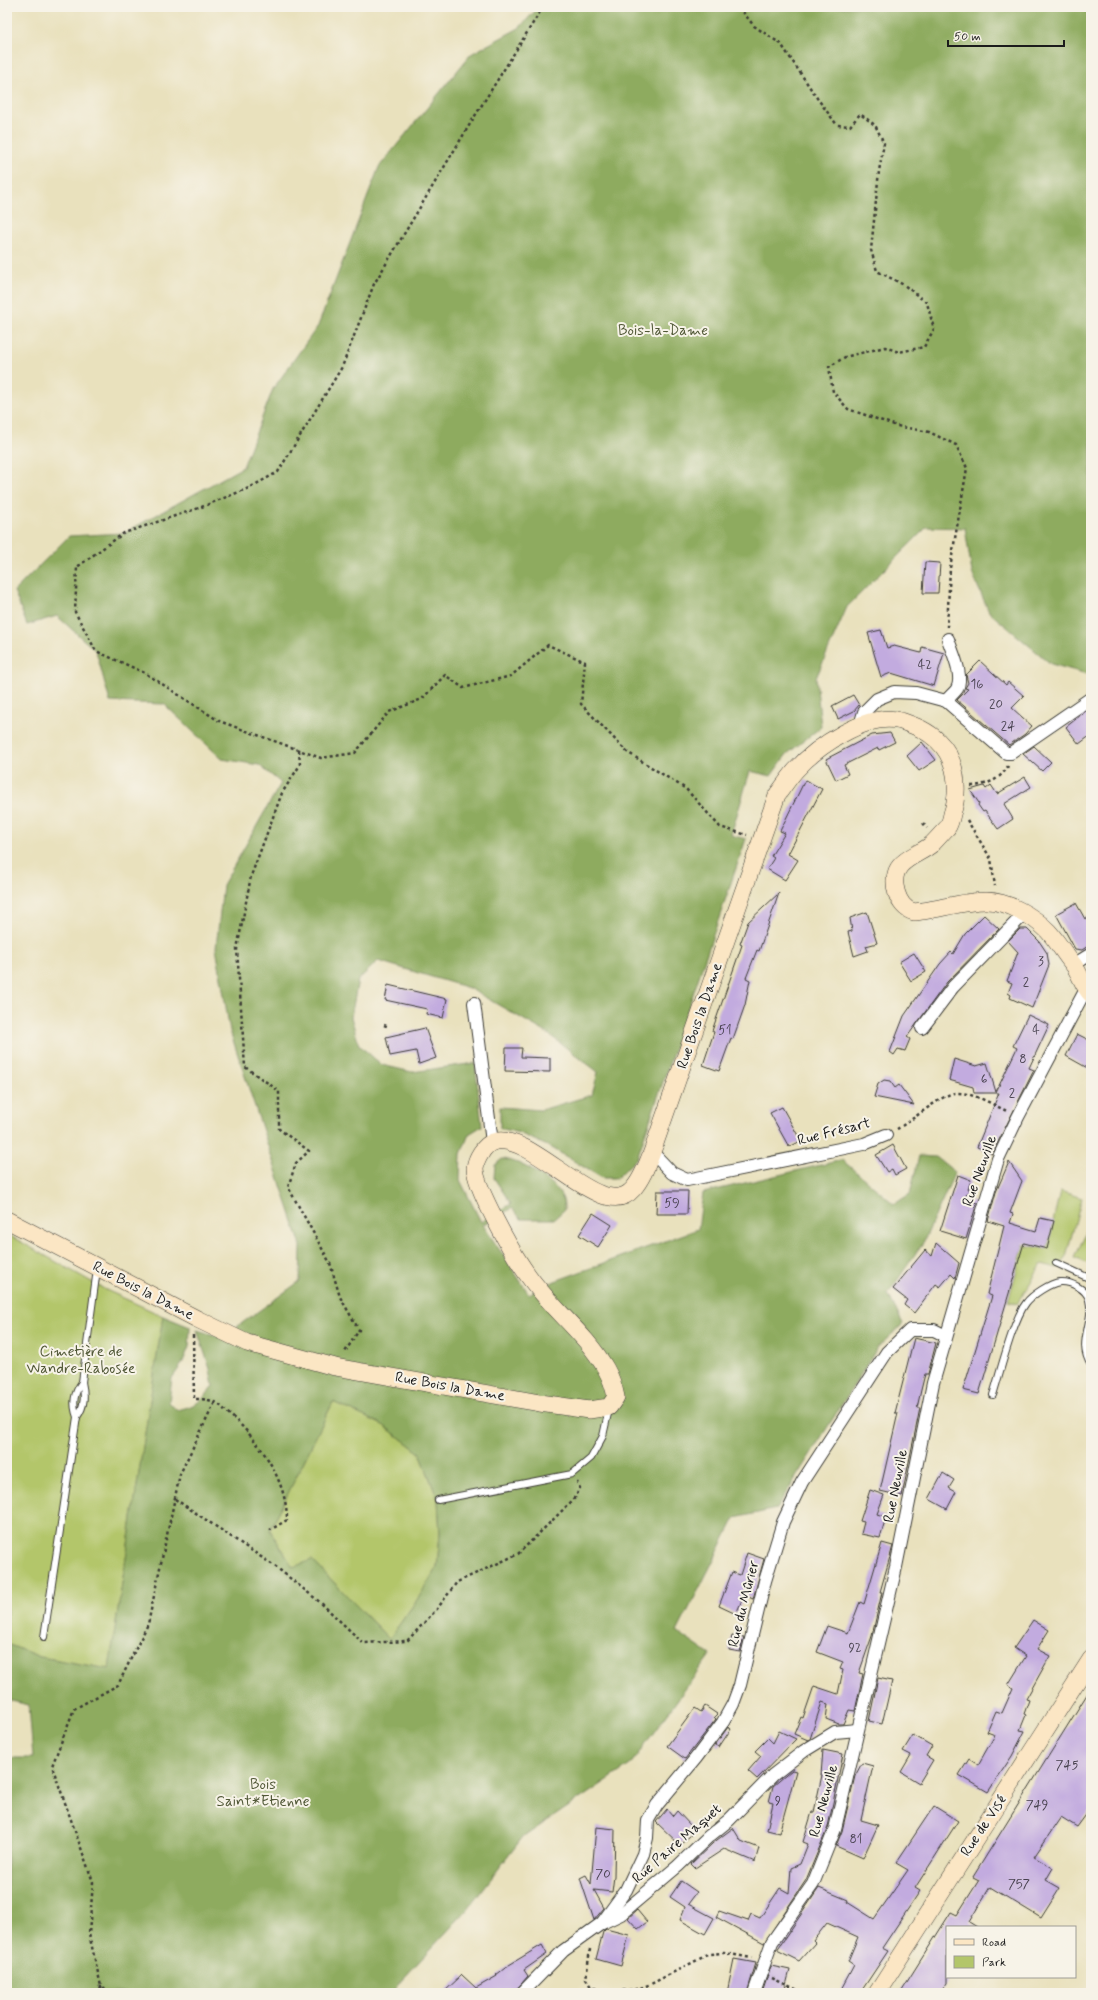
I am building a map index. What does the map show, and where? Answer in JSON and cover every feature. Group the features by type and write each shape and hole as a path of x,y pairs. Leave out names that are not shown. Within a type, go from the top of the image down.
{"street":[{"path":"946,701 957,688 958,679 956,663 948,639"},
{"path":"860,725 864,712 877,699 894,692 916,693 946,701 1006,752 1011,753 1091,698"},
{"name":"Rue Bois la Dame","path":"492,1142 499,1141 516,1144 600,1195 616,1198 627,1195 633,1190 644,1173 652,1152 777,795 796,770 824,746 860,725 880,720 897,720 921,728 939,742 951,761 958,785 955,805 948,826 932,844 899,866 895,878 896,891 905,907 914,912 986,901 998,902 1025,913 1048,931 1073,965 1088,991"},
{"path":"922,1028 953,987 1025,913"},
{"path":"1073,965 1091,954"},
{"name":"Rue Neuville","path":"754,1993 772,1942 813,1884 835,1829 896,1568 933,1383 998,1159 1018,1117 1088,991"},
{"path":"474,1002 492,1142 480,1153 475,1168 478,1182 486,1203 525,1271 582,1338 605,1368 614,1387 616,1397 609,1407"},
{"name":"Rue Frésart","path":"652,1152 672,1173 687,1180 864,1144 886,1135"},
{"name":"Rue Bois la Dame","path":"7,1220 197,1319 247,1343 335,1367 589,1410 609,1407"},
{"name":"Rue du Mûrier","path":"602,1923 626,1890 643,1854 647,1838 648,1820 657,1805 696,1758 723,1722 733,1704 740,1685 765,1581 783,1522 802,1482 886,1352 910,1330 934,1330 946,1336"},
{"name":"Rue de Visé","path":"877,1993 1091,1659"},
{"name":"Rue Paire Maquet","path":"522,1993 563,1951 602,1923 621,1914 678,1866 708,1837 729,1820 773,1775 804,1751 836,1732 857,1730"}],"lane":[{"path":"1056,1263 1091,1279"},
{"path":"44,1638 77,1417 82,1410 84,1401 82,1382 98,1268"},
{"path":"993,1395 1018,1318 1026,1302 1058,1282 1079,1288 1086,1292 1088,1296 1090,1310 1084,1346 1087,1360 1091,1365"},
{"path":"77,1417 74,1409 74,1399 76,1390 82,1382"},
{"path":"438,1500 572,1474 591,1458 603,1436 609,1407"}],"path":[{"path":"543,7 374,284 342,367 278,472 249,488 199,508 124,533 77,567 75,612 96,651 146,673 219,721 321,758 355,753 389,712 422,699 445,675 463,688 511,676 548,645 585,662 581,704 627,752 686,789 720,827 747,834 760,844"},
{"path":"739,7 754,26 781,44 837,125 850,126 860,114 875,125 884,143 879,172 871,250 877,271 904,285 927,303 934,329 924,347 899,352 885,347 845,357 829,367 833,392 848,408 865,416 897,426 929,432 956,446 967,468 950,568 948,639"},
{"path":"299,750 300,764 282,793 251,876 236,949 245,1067 279,1090 279,1129 309,1151 296,1163 288,1187 330,1263 340,1297 359,1330 335,1367"},
{"path":"958,785 973,786 996,780 1003,775 1012,759 1011,753"},
{"path":"955,805 965,816 991,858 998,902"},
{"path":"384,1025 389,1027"},
{"name":"Rue Frésart","path":"886,1135 911,1121 944,1096 953,1093 980,1098 1018,1117"},
{"path":"197,1319 193,1330 194,1399 204,1399 216,1402 246,1429 278,1477 287,1505 287,1520 270,1530"},
{"path":"99,1993 100,1986 90,1934 93,1882 52,1766 74,1709 118,1685 148,1624 180,1474 216,1402"},
{"path":"175,1499 276,1567 321,1603 364,1643 407,1641 437,1609 457,1582 518,1554 575,1498 580,1488 572,1474"},
{"path":"602,1923 591,1944 586,1979 591,1988 608,1992 638,1989 651,1984 709,1954 724,1953 765,1960"},
{"path":"784,1984 804,1993"},
{"path":"95,1993 100,1986"},
{"path":"100,1986 109,1993"}],"green space":[{"path":"539,7 1091,7 1091,672 1087,674 1051,664 989,612 972,573 965,528 927,527 847,607 816,678 821,727 787,754 771,776 750,771 731,835 746,839 637,1158 617,1178 602,1178 552,1148 519,1133 500,1128 500,1107 541,1110 592,1095 598,1072 547,1033 469,988 378,961 358,980 351,1017 359,1045 382,1065 412,1072 475,1063 482,1126 469,1134 461,1154 460,1180 481,1222 511,1204 494,1178 495,1165 502,1159 518,1163 536,1172 552,1184 562,1197 564,1202 564,1210 554,1219 521,1219 512,1208 483,1225 529,1294 555,1281 698,1229 703,1193 842,1160 894,1204 910,1194 919,1156 936,1157 955,1172 924,1241 888,1294 903,1324 878,1347 776,1509 735,1518 677,1632 710,1655 630,1765 522,1838 467,1910 401,1981 392,1993 7,1993 7,1758 33,1758 29,1705 7,1700 7,1644 40,1657 109,1669 163,1316 190,1327 189,1347 182,1364 172,1378 169,1402 176,1410 188,1407 198,1402 206,1396 213,1386 210,1369 197,1330 231,1340 238,1326 300,1281 301,1246 230,1031 216,948 223,885 281,783 259,765 222,759 164,704 110,702 96,651 57,616 27,625 14,591 69,536 124,533 243,467 273,389 318,326 379,167 471,54 519,28","holes":["333,1402 383,1425 420,1453 438,1500 440,1534 437,1567 419,1597 389,1639 312,1560 293,1567 270,1530"]},
{"path":"1060,1191 1082,1198 1066,1256 1057,1268 1042,1264 1017,1304 1008,1301 1024,1245 1047,1249"},
{"path":"1091,1220 1091,1265 1075,1258"},
{"name":"Cimetière de Wandre-Rabosée","path":"7,1234 106,1290 163,1316 109,1669 40,1657 7,1644"},
{"path":"333,1402 383,1425 420,1453 438,1500 440,1534 437,1567 419,1597 389,1639 312,1560 293,1568 270,1530"}],"building":[{"path":"925,562 940,563 938,593 923,593"},
{"path":"881,630 887,648 894,646 921,653 922,647 944,653 934,686 891,673 881,677 868,633"},
{"path":"980,661 1006,685 1008,682 1024,696 1012,708 1032,726 1025,734 1009,745 957,700 968,689 965,688 968,683 966,675"},
{"path":"853,695 859,705 854,711 838,719 832,706"},
{"path":"1091,707 1091,735 1079,744 1066,727"},
{"path":"890,733 895,742 879,750 878,748 844,765 848,774 836,780 826,759 872,735"},
{"path":"922,742 936,760 919,771 907,756"},
{"path":"1034,746 1051,762 1042,771 1023,754"},
{"path":"1025,777 1031,787 1004,804 1013,819 998,829 985,811 983,812 970,790 984,786 986,789 991,785 997,794"},
{"path":"805,780 822,789 788,854 798,860 785,880 767,869 774,858 771,856 785,833 780,831"},
{"path":"779,893 759,951 757,950 746,978 750,980 745,1005 733,1039 731,1038 719,1071 703,1065 714,1032 712,1031 742,945 740,944 748,922"},
{"path":"1076,903 1085,919 1091,915 1091,944 1082,950 1075,949 1056,914"},
{"path":"867,912 877,943 866,946 868,951 854,956 848,932 852,931 850,918"},
{"path":"984,915 999,929 947,982 907,1037 910,1039 905,1051 898,1049 894,1055 890,1052 904,1016 940,964 951,952 953,954 965,934"},
{"path":"1020,929 1027,929 1039,941 1047,953 1049,965 1032,1008 1010,998 1011,995 1008,993 1012,983 1007,981 1018,952 1008,941"},
{"path":"914,953 926,972 911,981 899,962"},
{"path":"388,985 447,999 443,1018 426,1014 427,1009 385,1000"},
{"path":"1028,1015 1049,1025 1029,1068 1034,1070 992,1154 977,1147 999,1093 974,1093 973,1087 949,1080 954,1059 976,1066 987,1063 996,1092 1017,1048 1013,1046"},
{"path":"425,1028 436,1058 419,1064 416,1051 390,1056 386,1037"},
{"path":"1077,1034 1091,1041 1091,1070 1066,1056"},
{"path":"506,1048 522,1048 521,1057 550,1058 550,1072 505,1071"},
{"path":"884,1080 890,1081 895,1088 899,1085 914,1105 874,1097 878,1084"},
{"path":"782,1107 801,1141 789,1147 770,1113"},
{"path":"893,1145 906,1169 895,1175 892,1169 887,1172 876,1155"},
{"path":"1009,1162 1022,1181 1010,1213 1013,1214 1010,1223 1036,1231 1040,1218 1054,1221 1047,1249 1024,1243 979,1394 963,1390 992,1296 987,1294 1004,1226 988,1221 996,1192"},
{"path":"958,1175 971,1180 965,1199 977,1203 966,1239 940,1231"},
{"path":"657,1191 688,1191 687,1214 656,1214"},
{"path":"593,1213 612,1225 598,1247 579,1235"},
{"path":"936,1243 959,1263 955,1278 951,1274 940,1287 936,1284 914,1313 904,1305 907,1300 893,1289 925,1250 932,1256"},
{"path":"914,1338 936,1343 928,1374 925,1374 917,1408 920,1408 902,1496 880,1491 898,1413 895,1413"},
{"path":"943,1473 954,1480 949,1488 956,1492 947,1509 929,1499"},
{"path":"870,1490 884,1495 877,1514 886,1517 880,1538 861,1534 864,1522 860,1521"},
{"path":"882,1543 893,1546 880,1592 882,1592 872,1636 859,1673 863,1674 855,1711 849,1710 843,1724 839,1724 826,1719 828,1704 822,1702 810,1739 808,1740 794,1734 801,1717 803,1718 814,1686 838,1694 843,1670 840,1669 843,1662 817,1652 827,1626 848,1633 860,1602 864,1604"},
{"path":"747,1553 764,1559 753,1599 744,1595 736,1614 719,1606 732,1572 740,1575"},
{"path":"1033,1620 1049,1630 1037,1649 1050,1656 1026,1699 1029,1700 1024,1714 1026,1715 1020,1730 1025,1731 1012,1756 988,1792 959,1775 969,1759 978,1765 995,1735 987,1732 996,1711 1002,1713 1013,1688 1008,1685 1026,1656 1014,1648"},
{"path":"732,1636 744,1637 740,1652 729,1650"},
{"path":"878,1678 892,1681 882,1724 869,1721"},
{"path":"1091,1688 1091,1808 1077,1827 1061,1817 1034,1857 1053,1868 1046,1880 1060,1888 1041,1918 990,1887 969,1922 975,1926 946,1926 947,1983 940,1993 900,1993 951,1912 957,1915 979,1880 973,1877"},
{"path":"705,1706 717,1714 714,1717 716,1719 685,1759 667,1746 695,1708 701,1712"},
{"path":"728,1727 731,1729 719,1747 715,1745"},
{"path":"779,1731 796,1739 757,1779 748,1771 761,1756 755,1751 768,1738 773,1743"},
{"path":"913,1735 932,1746 926,1756 933,1760 919,1783 901,1772 911,1755 903,1751"},
{"path":"823,1750 843,1754 828,1827 806,1880 764,1943 716,1917 719,1911 748,1921 751,1914 760,1918 780,1888 789,1893 791,1868 800,1864 808,1844 803,1842 812,1812 814,1812 822,1775"},
{"path":"862,1763 873,1766 861,1820 878,1825 863,1858 836,1846 842,1831 855,1776"},
{"path":"792,1770 796,1771 779,1833 767,1830 773,1803 769,1802 773,1786"},
{"path":"934,1806 958,1821 915,1888 920,1891 882,1948 888,1951 860,1993 839,1993 854,1965 848,1961 858,1937 827,1923 813,1941 815,1943 799,1961 777,1950 819,1888 848,1900 847,1902 874,1919 908,1870 896,1863"},
{"path":"667,1809 673,1816 677,1811 691,1826 687,1830 691,1835 680,1845 656,1822"},
{"path":"596,1827 615,1829 614,1876 612,1892 594,1890 604,1908 594,1920 580,1878 586,1875 591,1884"},
{"path":"733,1828 741,1841 759,1848 755,1862 724,1849 695,1868 691,1864 713,1843"},
{"path":"681,1881 697,1892 688,1904 714,1918 705,1934 680,1920 685,1907 670,1897"},
{"path":"637,1910 647,1922 638,1929 628,1918"},
{"path":"606,1929 629,1935 621,1966 596,1959 603,1932"},
{"path":"542,1945 547,1954 524,1970 528,1976 515,1991 510,1993 443,1993 462,1975 476,1988 497,1976 496,1975 509,1965"},
{"path":"734,1959 756,1963 747,1993 727,1993"},
{"path":"771,1966 790,1970 784,1993 762,1993"}],"park label":[{"name":"Bois-la-Dame","path":"663,331"},
{"name":"Bois Saint*Etienne","path":"263,1794"}]}
